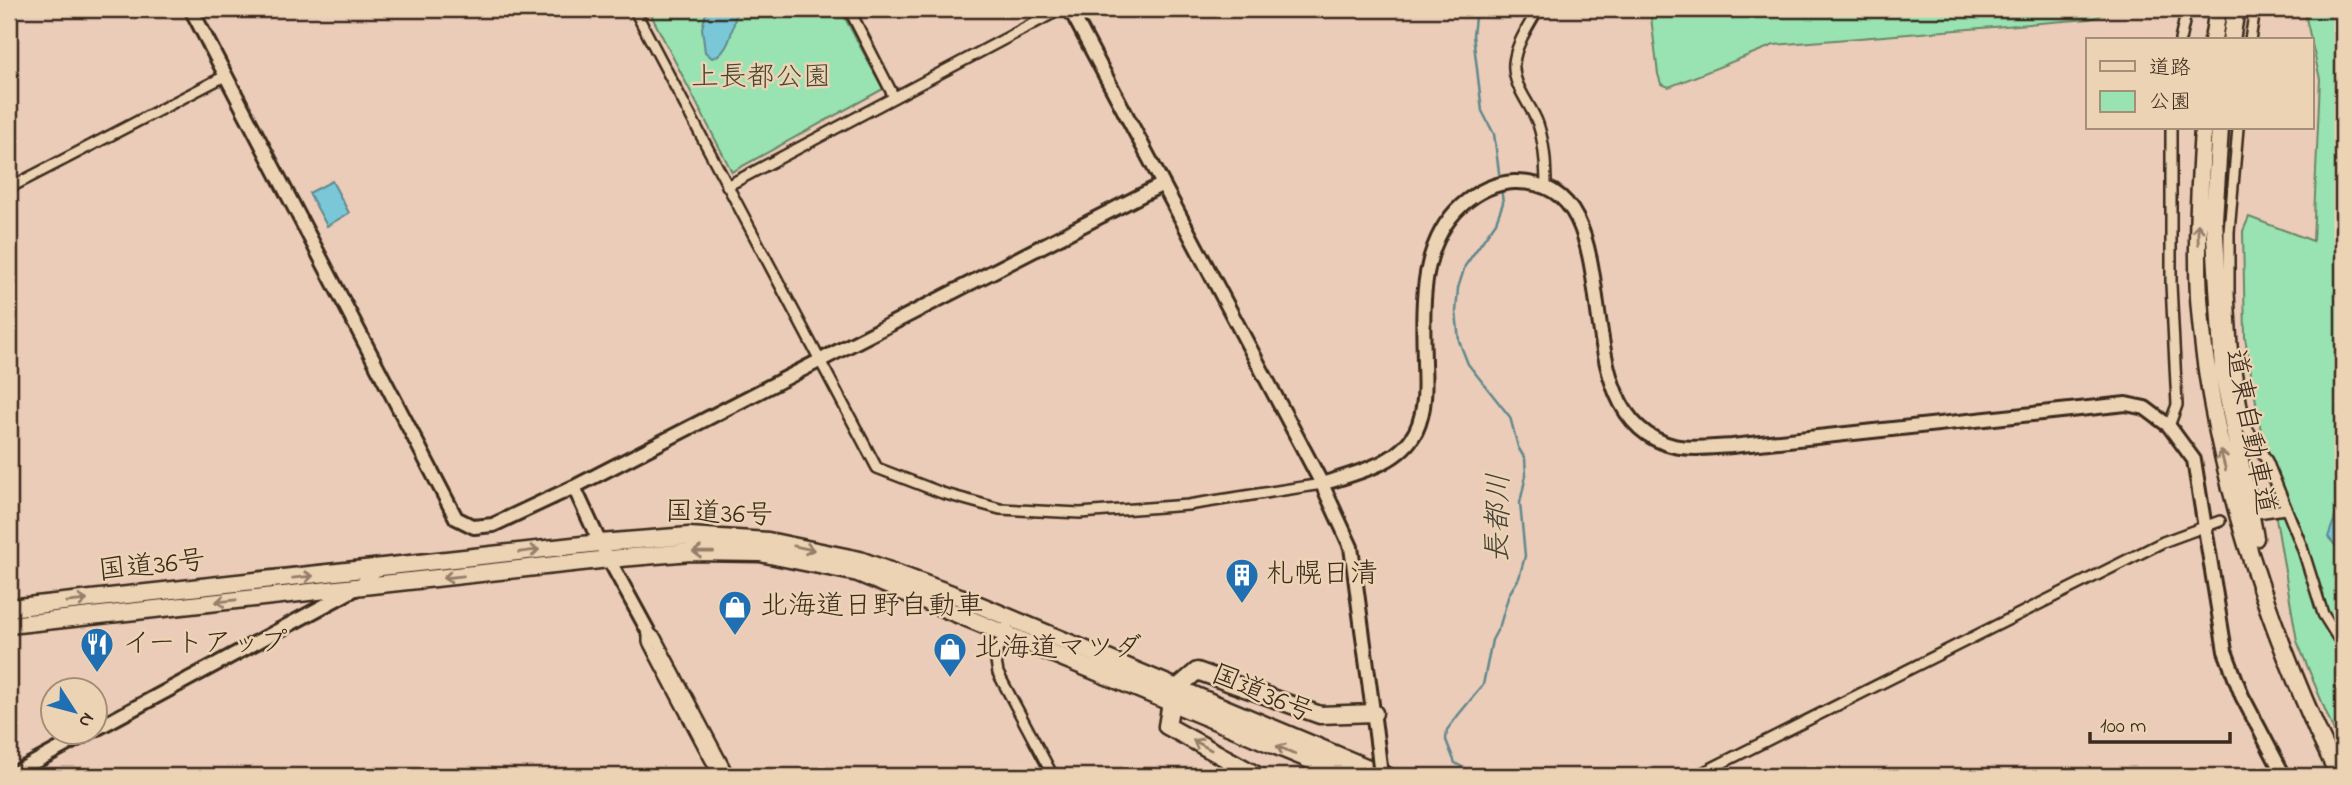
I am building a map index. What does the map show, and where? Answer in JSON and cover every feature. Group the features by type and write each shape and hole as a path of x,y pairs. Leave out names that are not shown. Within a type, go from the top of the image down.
{"highway":[{"path":"2213,38 2218,9"},
{"path":"2231,38 2236,9"},
{"name":"道東自動車道","path":"2203,130 2198,221 2199,297 2207,372 2221,449 2264,601 2318,732 2340,776"},
{"name":"道東自動車道","path":"2220,130 2214,219 2223,371 2253,534 2271,597 2318,732"},
{"name":"国道36号","path":"9,608 600,543 689,536 768,541 860,560 1007,626 1174,695 1387,776"},
{"name":"国道36号","path":"9,625 691,552 760,553 858,573 1007,626"},
{"path":"1258,776 1167,726 1174,695 1197,671 1320,715 1374,713"},
{"name":"国道36号","path":"1174,695 1349,776"}],"street":[{"path":"191,9 456,518 474,527 493,525 573,487 1163,184"},
{"path":"634,9 877,468 942,493 1000,509 1080,513 1188,505 1322,484 1386,461 1401,450 1416,432 1425,389 1425,297 1434,243 1452,214 1471,197 1496,184 1516,182 1546,189 1568,205 1582,227 1590,253 1603,351 1620,404 1631,420 1654,438 1672,445 1691,449 1732,446 2126,404 2145,408 2169,426 2194,460 2225,651 2242,696 2284,776"},
{"path":"849,9 894,97"},
{"path":"727,186 1061,9"},
{"path":"1070,9 1322,484 1351,547 1381,776"},
{"path":"1538,9 1520,42 1514,65 1517,84 1537,122 1545,149 1546,189"},
{"path":"2180,38 2187,9"},
{"path":"2250,38 2255,9"},
{"path":"9,188 225,76"},
{"path":"2169,426 2177,405 2171,285 2171,130"},
{"path":"2238,130 2229,232 2232,345 2245,425 2267,461 2302,547 2323,614 2343,646"},
{"path":"573,487 600,543 648,631 656,638 729,776"},
{"path":"2257,513 2285,509"},
{"path":"1696,776 2163,542 2220,521"},
{"path":"108,722 357,587 377,569"},
{"path":"1007,626 995,656 998,673 1053,776"},
{"path":"648,631 648,642 719,776"},
{"path":"9,776 64,746"}],"green space":[{"name":"上長都公園","path":"648,9 840,9 883,89 732,172"},
{"path":"1650,9 2103,9 2100,16 2089,19 1774,45 1669,87 1661,84 1658,74"},
{"path":"2304,9 2343,9 2343,738 2337,739 2297,641 2245,338 2243,231 2249,217 2313,241 2320,79 2314,53 2314,38 2311,38"}],"water":[{"path":"707,9 737,9 727,45 712,58 705,52 702,28"},
{"path":"332,181 349,213 327,226 309,193"},
{"path":"2343,495 2343,589 2339,568 2341,552 2328,537"}],"waterway":[{"name":"長都川","path":"1476,9 1473,35 1482,111 1494,134 1500,180"},
{"name":"長都川","path":"1478,776 1455,763 1446,740 1447,730 1483,685 1492,640 1500,625 1509,594 1519,578 1525,556 1520,503 1526,475 1525,459 1518,447 1510,417 1468,364 1459,341 1456,312 1458,288 1465,266 1496,222 1503,203 1501,187"}],"place":[{"name":"札幌日清","path":"1242,605"},
{"name":"北海道日野自動車","path":"735,637"},
{"name":"イートアップ","path":"97,674"},
{"name":"北海道マツダ","path":"950,679"}]}
